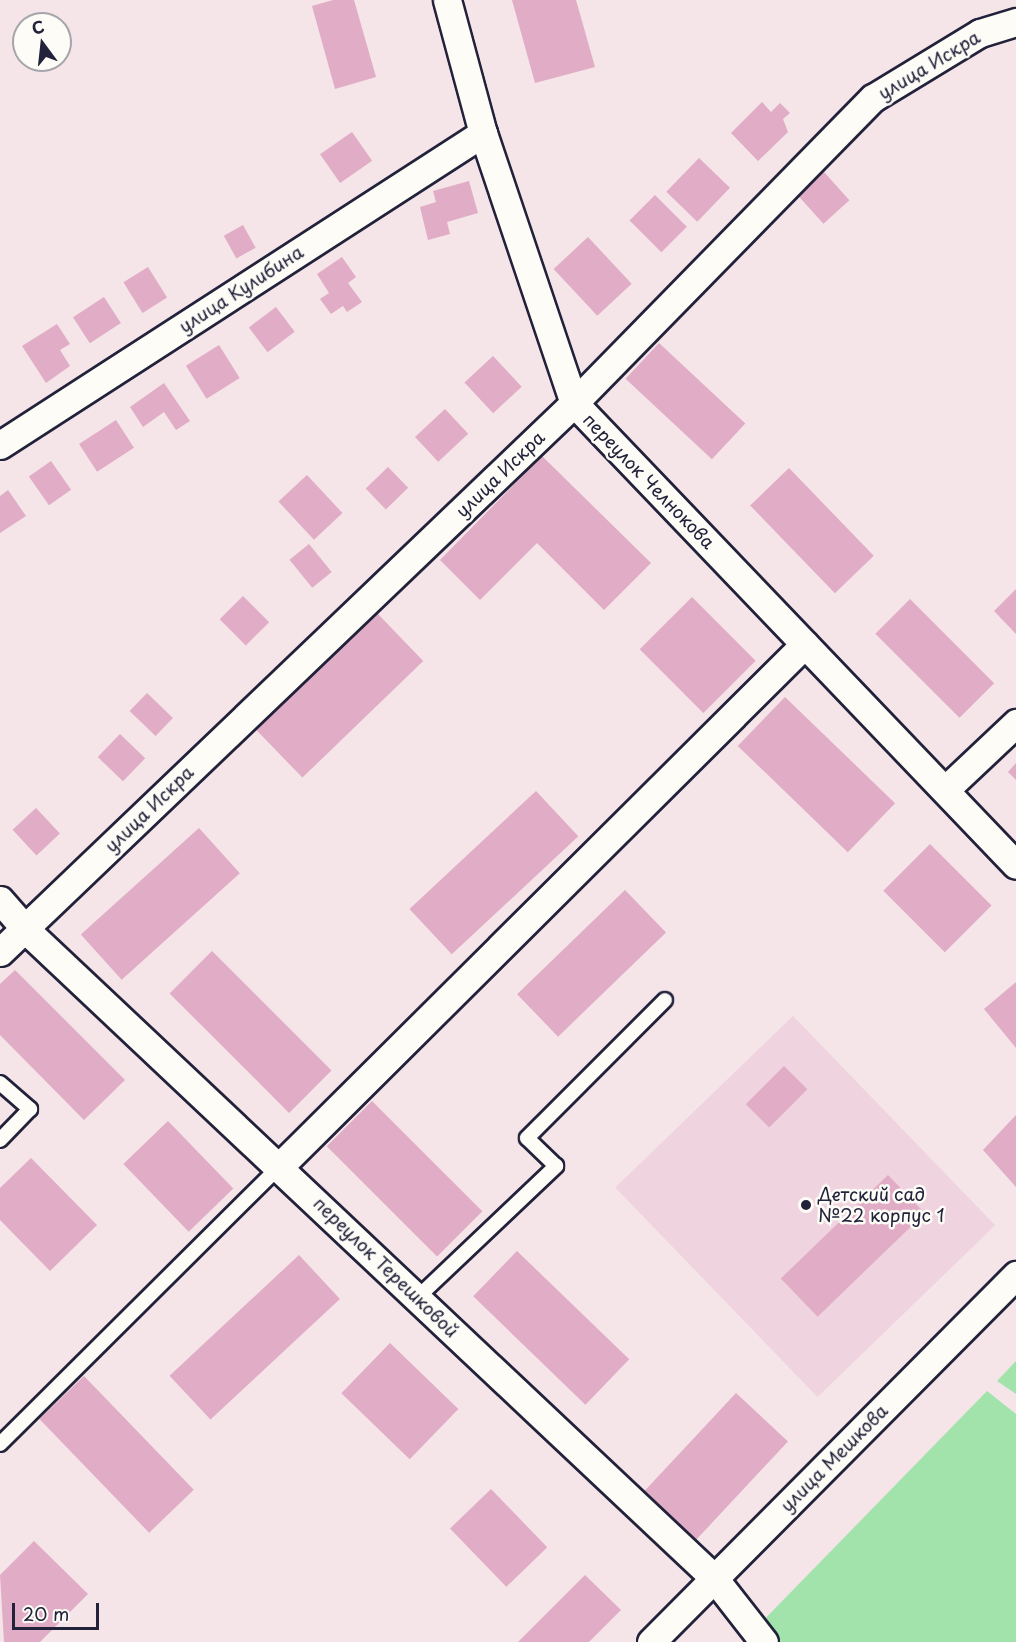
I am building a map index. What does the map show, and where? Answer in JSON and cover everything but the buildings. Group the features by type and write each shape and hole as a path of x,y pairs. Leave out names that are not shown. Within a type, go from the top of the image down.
{"street":[{"name":"переулок Челнокова","path":"447,0 483,132 574,403 1016,865"},
{"name":"улица Искра","path":"0,952 574,403 873,98 980,33 1016,22"},
{"name":"улица Кулибина","path":"0,445 483,132"},
{"path":"280,1166 805,644"},
{"path":"945,790 1016,723"},
{"name":"переулок Терешковой","path":"0,900 24,928 280,1166 714,1578 764,1642"},
{"name":"улица Мешкова","path":"651,1642 1016,1275"}],"lane":[{"path":"417,1298 556,1166 527,1138 665,1000"},
{"path":"0,1083 30,1108 0,1140"},
{"path":"0,1444 280,1166"}],"shaded area":[{"name":"Детский сад №22 корпус 1","path":"793,1016 995,1225 817,1397 615,1188"}],"green space":[{"path":"1016,1361 1016,1394 997,1381"},
{"path":"987,1391 1016,1414 1016,1642 767,1642 755,1629"}],"place":[{"name":"Детский сад №22 корпус 1","path":"806,1205"}]}
